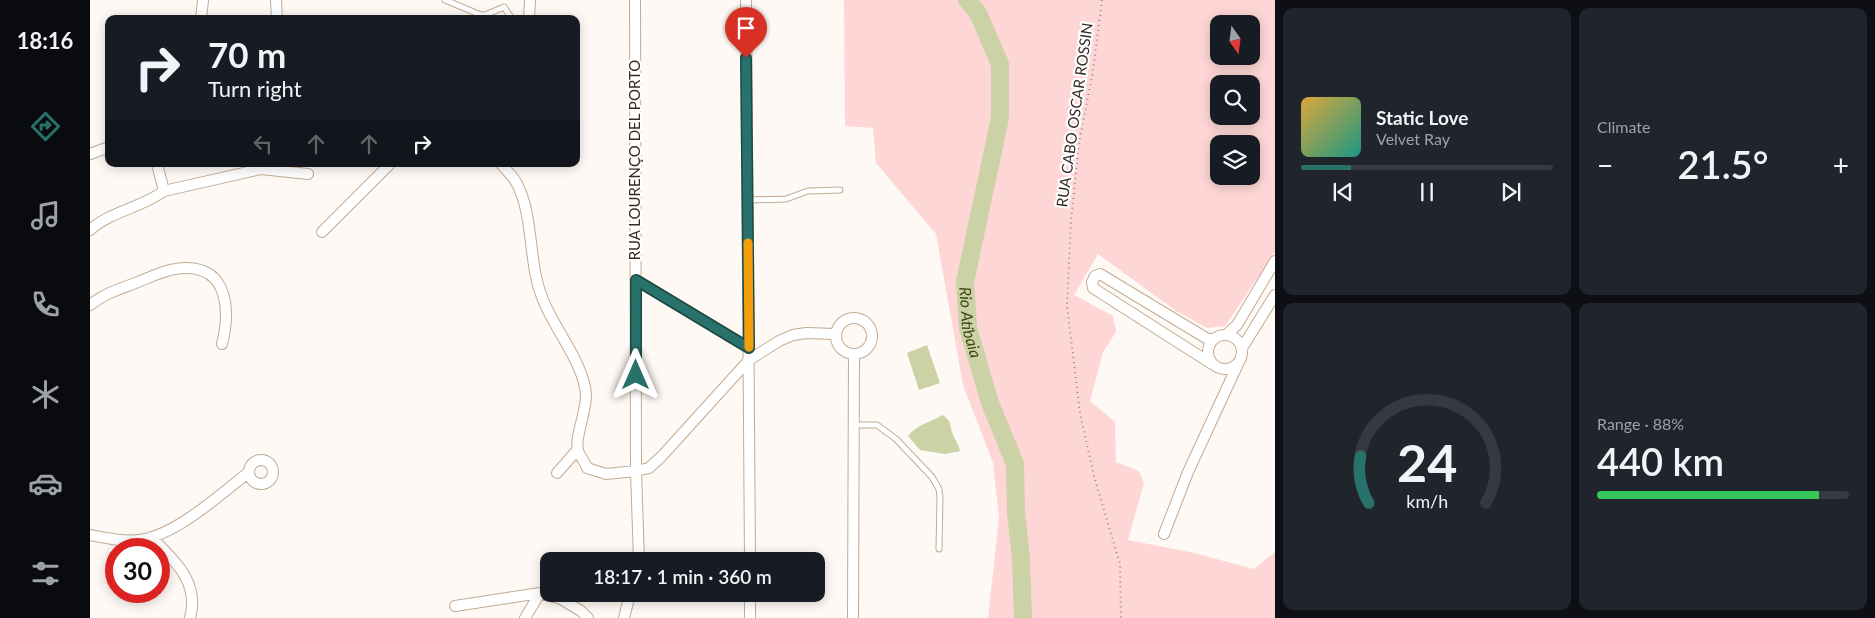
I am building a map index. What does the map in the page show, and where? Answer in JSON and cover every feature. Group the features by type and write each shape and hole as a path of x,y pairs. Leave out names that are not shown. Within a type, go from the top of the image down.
{"street":[{"path":"201,15 203,0"},
{"path":"276,0 277,15"},
{"path":"529,15 530,0"},
{"name":"RUA LOURENÇO DEL PORTO","path":"635,0 636,470 639,552"},
{"path":"746,0 750,552"},
{"path":"90,154 105,148"},
{"path":"159,167 164,191"},
{"path":"322,232 387,167"},
{"path":"504,167 516,182 525,210 534,272 542,298 578,366 586,393 585,412 580,430 578,449 587,468 606,474 649,468 749,360 779,341 793,335 806,333 835,334"},
{"path":"90,230 100,220 153,200 164,191 261,169 308,174"},
{"path":"1226,335 1237,325 1275,261"},
{"path":"90,306 101,296 163,272 184,268 199,269 214,277 223,290 226,330 222,344"},
{"path":"1213,340 1206,338 1100,274 1095,276 1092,282 1093,288 1212,364 1221,369 1230,369 1238,364"},
{"path":"636,280 749,348"},
{"path":"1164,534 1188,472 1242,356 1242,348 1275,295"},
{"path":"849,318 860,319 866,322 872,333 869,345 865,350 854,354 843,350 839,346 835,334 840,325 849,318"},
{"path":"1216,410 1221,383 1220,377 1208,358 1209,345 1219,336 1226,335 1233,337 1242,348"},
{"path":"854,354 854,618"},
{"path":"558,473 578,449"},
{"path":"90,534 115,540 140,540 165,532 187,519 249,472"},
{"path":"151,537 178,565 188,581 193,598 190,618"},
{"path":"455,606 540,593"},
{"path":"525,618 540,593"},
{"path":"567,602 588,618"},
{"path":"624,618 628,602"},
{"path":"750,602 750,618"}],"lane":[{"path":"445,0 485,15 504,7 509,15"},
{"path":"747,200 786,199 808,191 840,190"},
{"path":"854,425 877,425 896,439 932,477 939,489 940,497 939,550"}],"path":[{"name":"RUA CABO OSCAR ROSSIN","path":"1102,0 1094,70 1079,143 1071,221 1067,305 1080,413 1094,476 1120,564 1120,618"}],"shaded area":[{"path":"844,0 1275,0 1275,252 1225,326 1207,328 1176,311 1098,254 1074,295 1113,316 1116,332 1103,352 1090,401 1115,422 1116,462 1139,471 1144,483 1128,540 1194,553 1254,569 1275,552 1275,618 988,618 999,518 993,463 963,385 936,234 876,163 873,128 845,126"},
{"path":"927,345 940,383 919,390 907,353"},
{"path":"943,415 950,423 960,451 945,454 920,450 908,436 919,426"}],"waterway":[{"name":"Rio Atibaia","path":"967,0 978,13 1000,64 1000,118 965,282 968,328 990,403 1015,464 1023,618"}],"slow traffic":[{"path":"748,243 749,347"}],"route":[{"path":"636,375 636,280 749,348 746,58"}]}
